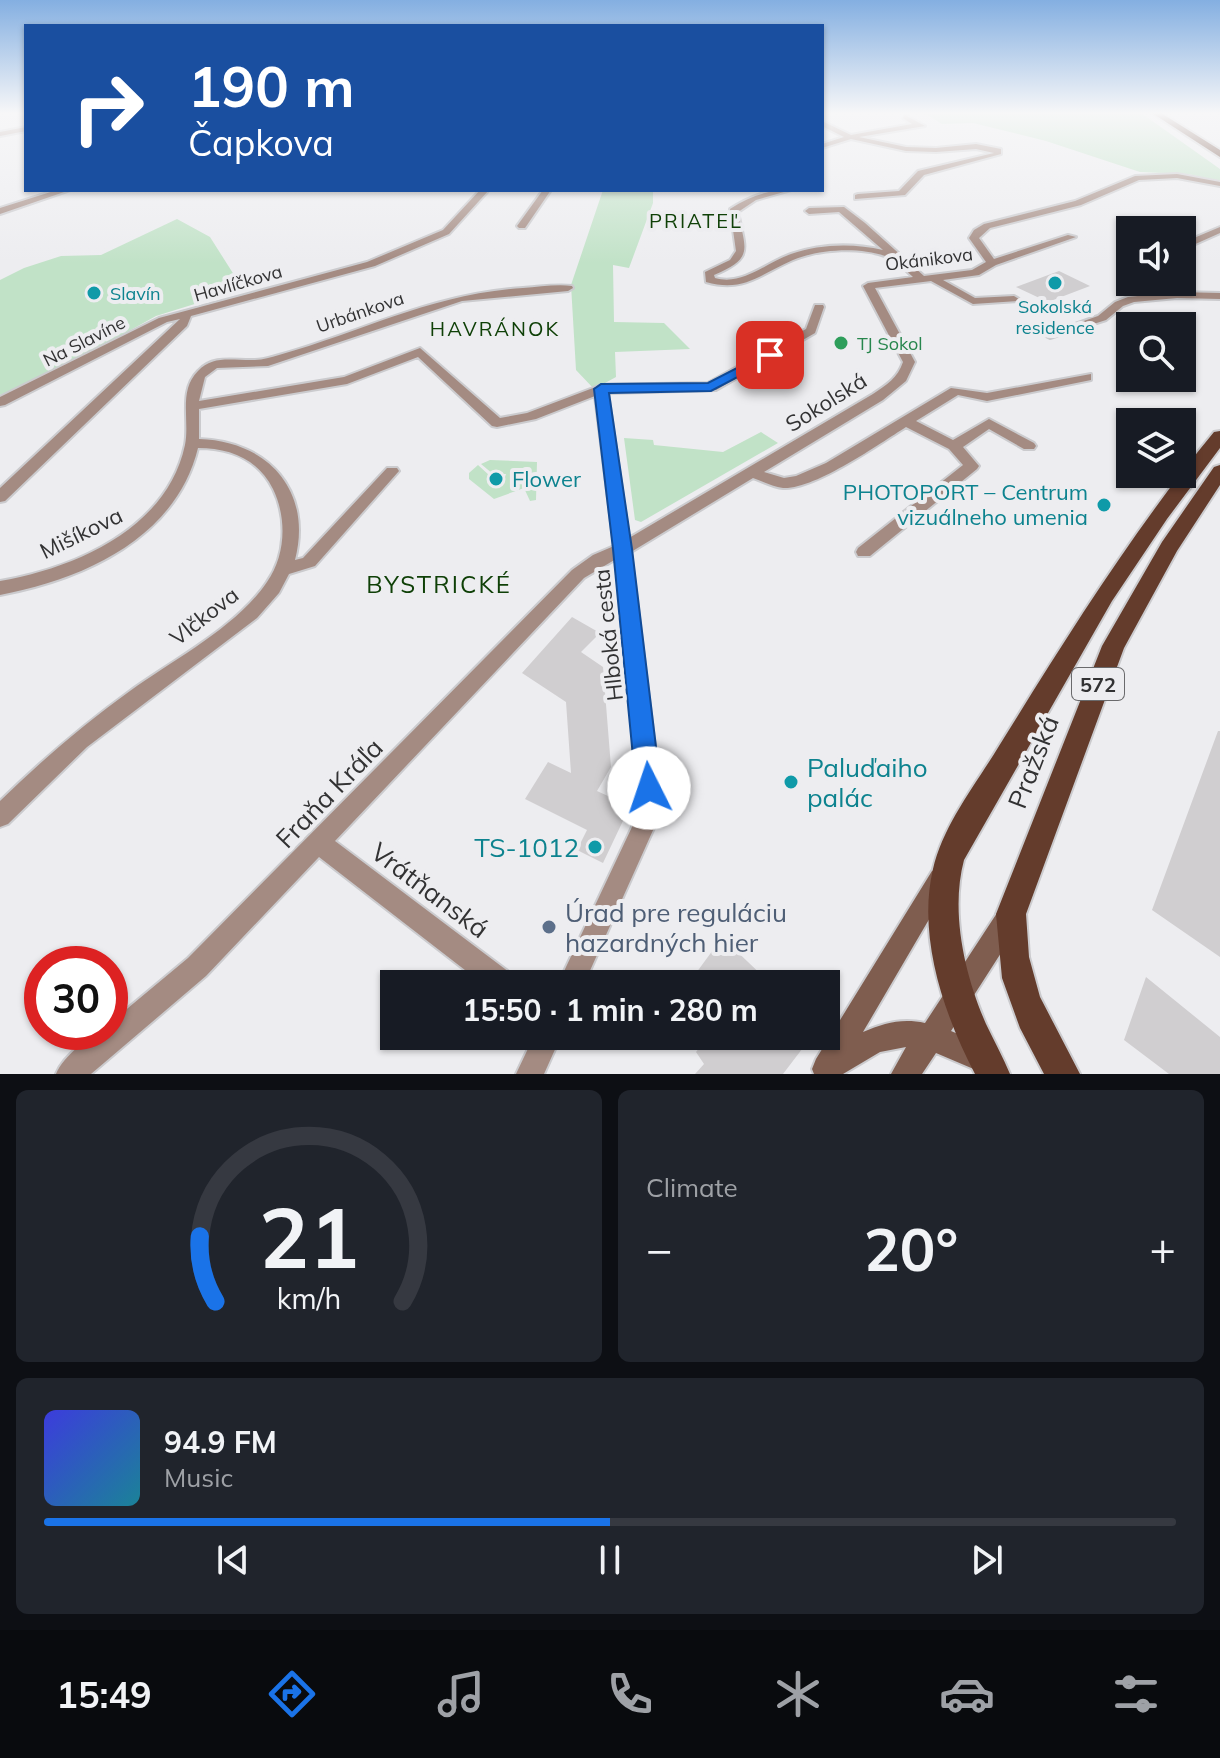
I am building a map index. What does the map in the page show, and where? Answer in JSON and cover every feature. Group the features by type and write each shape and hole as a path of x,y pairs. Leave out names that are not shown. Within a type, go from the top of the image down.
{"main road":[{"name":"Pražská","path":"824,1072 947,867 978,806 1087,623 1144,536 1220,436"},
{"name":"Pražská","path":"905,1074 960,996 1011,914 1113,646 1169,547 1220,471"},
{"name":"Pražská","path":"947,867 945,924 960,996"},
{"name":"572","path":"1011,914 1009,940 1023,998 1041,1038 1063,1074"},
{"name":"572","path":"960,996 967,1020 995,1069"},
{"path":"824,1072 883,1035 932,1036 995,1069"}],"street":[{"path":"858,197 902,193 921,173 962,163"},
{"path":"1172,183 1184,177"},
{"path":"992,263 974,238 981,229 1078,203 1138,178 1184,177 1216,183"},
{"path":"1193,190 1216,183"},
{"path":"0,211 60,192"},
{"name":"Havlíčkova","path":"0,497 183,324 186,317 371,264 446,232 483,192"},
{"path":"522,226 546,192"},
{"path":"777,192 762,195 733,211 743,245 741,256 737,263 708,277 723,284 739,281 790,257 839,250 872,250 891,255"},
{"path":"809,211 841,209 891,255 927,279 973,301 1014,299"},
{"path":"1196,241 1215,232"},
{"name":"Okánikova","path":"884,315 868,286 975,273 992,263 1071,237"},
{"name":"Urbánkova","path":"191,406 200,376 216,364 266,362 450,301 568,288"},
{"path":"1050,335 1102,318 1119,304 1132,299 1177,295 1220,296"},
{"path":"191,406 347,380 420,352 497,423 531,416 601,389 711,387 811,331 819,307"},
{"name":"Sokolská","path":"623,549 878,397 905,375 909,362 884,315"},
{"name":"Na Slavíne","path":"0,402 163,320 186,317"},
{"path":"752,473 783,483 799,481 831,466 956,391 987,397 1087,377"},
{"name":"Hlboká cesta","path":"577,970 643,828 649,788 623,549 601,389"},
{"name":"Mišíkova","path":"0,588 67,567 139,530 161,509 192,443 191,406"},
{"path":"864,552 972,466 954,446 907,422"},
{"path":"954,446 989,423 1029,446"},
{"name":"Vlčkova","path":"0,816 65,753 228,630 266,597 283,570 290,545 289,511 269,470 234,446 192,443"},
{"path":"283,570 309,562 392,471"},
{"name":"Fraňa Kráľa","path":"70,1074 197,967 578,574 599,559 623,549"},
{"name":"Vrátňanská","path":"319,843 486,970"},
{"path":"530,1074 541,1050"}],"green space":[{"path":"1113,163 1212,163 1220,169 1220,181 1188,174 1140,172"},
{"path":"602,192 653,192 653,203 629,268 613,265 614,322 664,323 690,349 615,352 616,377 594,389 576,370 571,285"},
{"path":"177,219 210,237 243,289 156,316 82,357 0,395 0,280 61,256 101,255"},
{"path":"761,432 778,443 641,522 635,520 624,438 653,440 654,445 723,452"},
{"path":"490,460 537,462 536,500 530,501 524,488 494,499 469,479 469,473 478,465 490,476 489,484 503,483 506,474 493,474 481,464"}],"building":[{"name":"Sokolská residence","path":"1059,271 1090,286 1048,302 1016,287"},
{"path":"572,617 600,633 581,652 603,667 611,767 597,791 630,806 603,863 577,850 587,830 525,799 548,762 571,773 566,702 522,673"},
{"path":"1220,731 1220,957 1152,910"},
{"path":"721,939 756,970 698,970"},
{"path":"1146,977 1220,1037 1220,1074 1169,1074 1124,1040"},
{"path":"801,1050 783,1074 695,1074 704,1064 696,1052"}],"place":[{"name":"Sokolská residence","path":"1055,283"},
{"name":"Slavín","path":"94,293"},
{"name":"TJ Sokol","path":"841,343"},
{"name":"Flower","path":"496,479"},
{"name":"PHOTOPORT – Centrum vizuálneho umenia","path":"1104,505"},
{"name":"Paluďaiho palác","path":"791,782"},
{"name":"TS-1012","path":"595,847"},
{"name":"Úrad pre reguláciu hazardných hier","path":"549,927"}],"district":[{"name":"PRIATEĽ","path":"696,220"},
{"name":"HAVRÁNOK","path":"495,328"},
{"name":"BYSTRICKÉ","path":"439,584"}],"route":[{"path":"649,788 623,549 616,516 601,389 711,387 770,355"}]}
